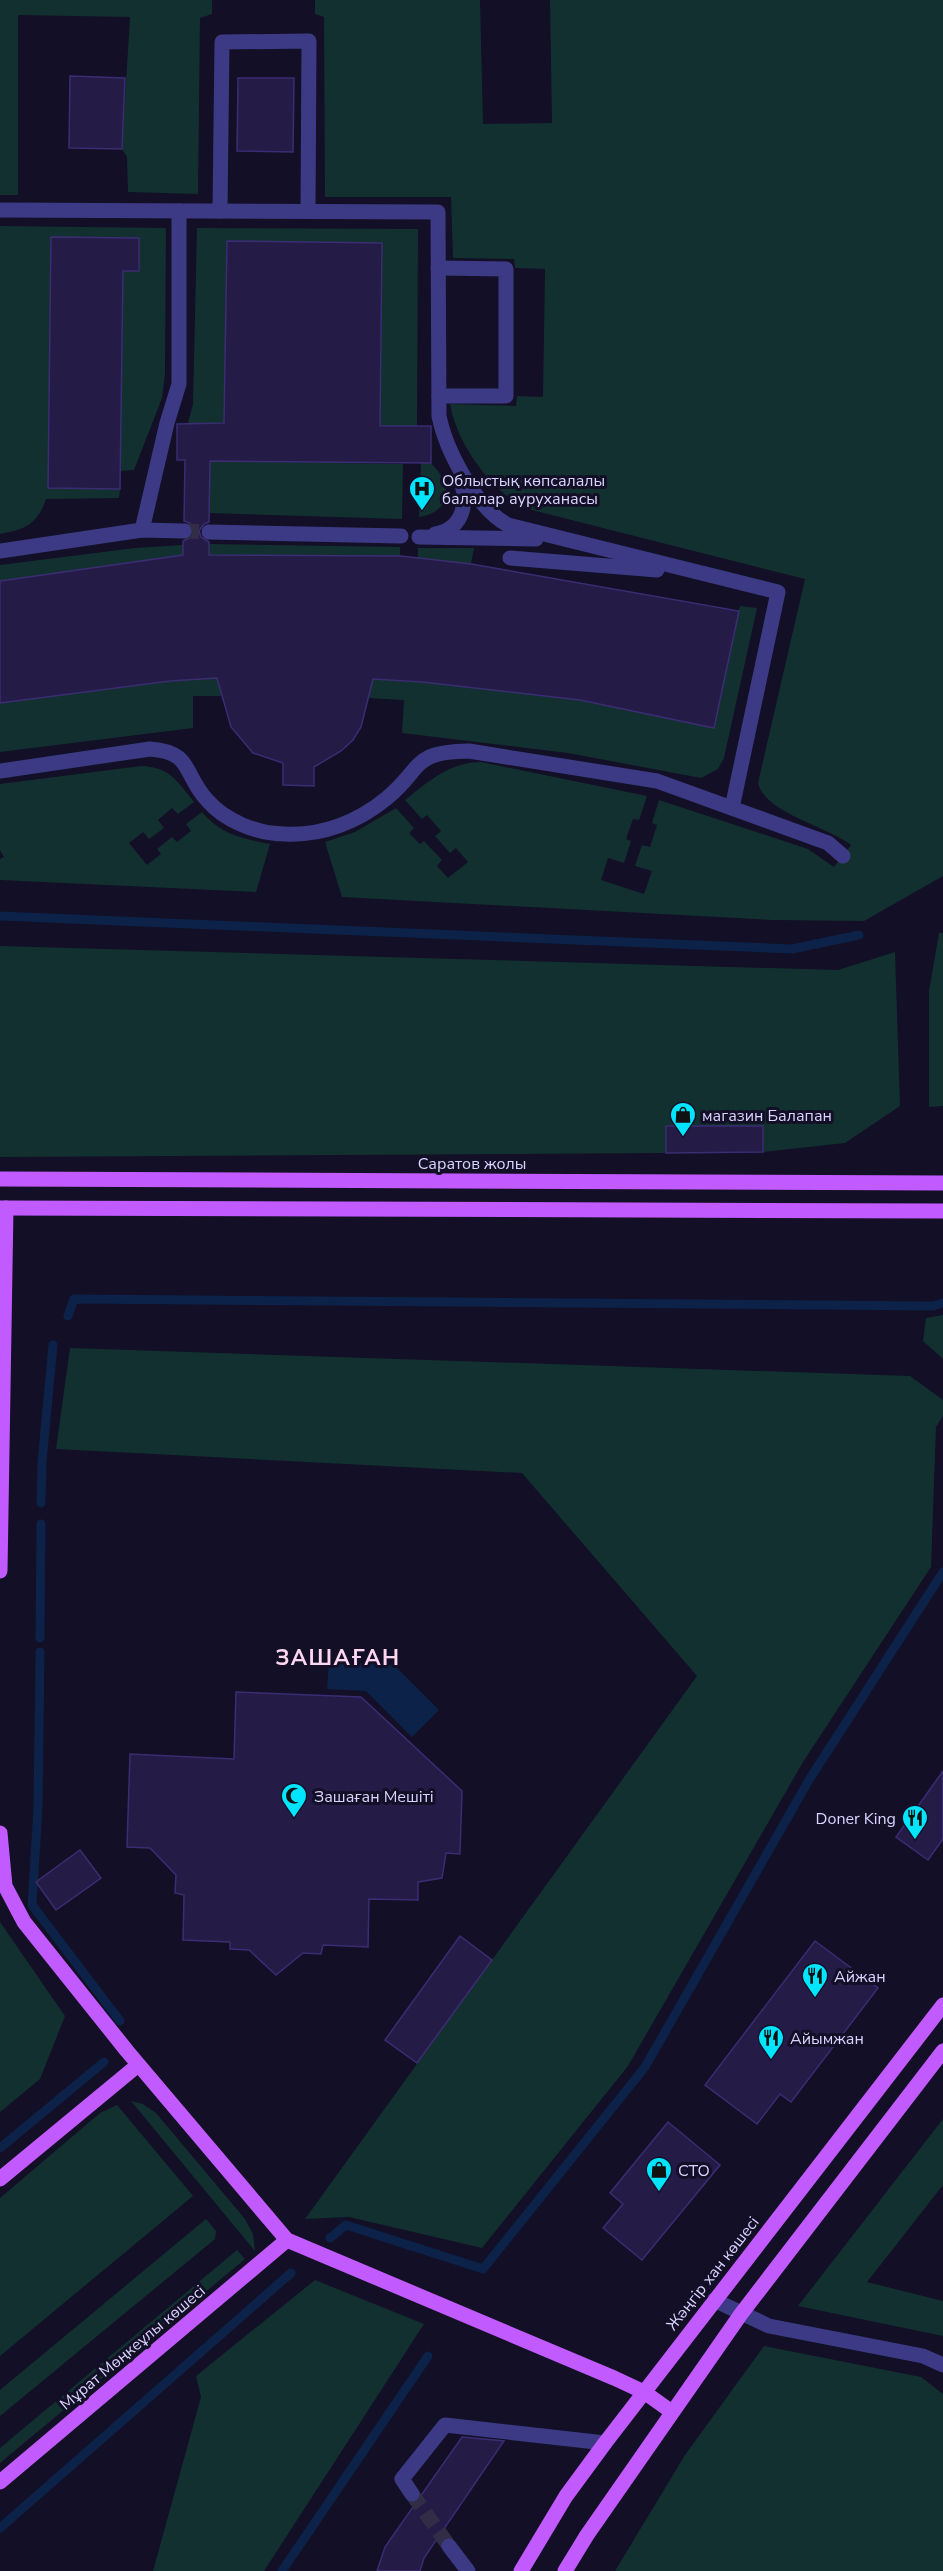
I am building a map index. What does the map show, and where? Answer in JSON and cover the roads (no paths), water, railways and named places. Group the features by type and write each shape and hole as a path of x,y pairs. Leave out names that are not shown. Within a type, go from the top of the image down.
{"main road":[{"name":"Саратов жолы","path":"0,1179 943,1183"},
{"path":"0,1571 3,1208 943,1211"},
{"path":"0,1833 2,1875 16,1911 138,2065 287,2240 644,2392 672,2412"},
{"name":"Жәңгір хан көшесі","path":"521,2571 566,2496 605,2443 943,2005"},
{"path":"565,2571 586,2535 741,2314 943,2052"},
{"path":"0,2179 138,2065"},
{"name":"Мұрат Мөңкеұлы көшесі","path":"0,2482 287,2240"}],"lane":[{"path":"220,211 222,42 309,41 308,211"},
{"path":"0,210 438,212 439,396 442,433 463,484 464,510 460,520 452,528 423,536 562,540"},
{"path":"142,530 166,423 179,384 179,211"},
{"path":"438,268 506,268 506,396 439,396"},
{"path":"450,450 485,508 494,518 508,525 778,592 732,808"},
{"path":"0,551 142,530 184,531"},
{"path":"209,532 401,536"},
{"path":"510,558 704,574"},
{"path":"0,771 150,749 170,750 184,763 206,800 220,813 239,824 282,834 336,828 362,815 387,798 423,759 441,751 469,751 657,781 828,843 843,856"},
{"path":"714,2300 769,2326 923,2356 943,2365"},
{"path":"412,2494 402,2479 445,2425 605,2443"},
{"path":"449,2546 468,2571"}],"water":[{"path":"329,1662 394,1665 439,1710 412,1737 366,1691 327,1689"}],"waterway":[{"path":"0,916 792,949 859,935"},
{"path":"68,1316 74,1299 933,1306 943,1303"},
{"path":"41,1503 42,1462 53,1345"},
{"path":"40,1638 41,1524"},
{"path":"330,2238 346,2225 483,2269 645,2067 809,1780 943,1572"},
{"path":"40,1652 38,1808 32,1905 120,2021"},
{"path":"0,2148 104,2062"},
{"path":"0,2528 291,2273"},
{"path":"282,2571 428,2356"}],"tunnel":[{"path":"184,531 209,532"},
{"path":"412,2494 449,2546"}],"place":[{"name":"Облыстық көпсалалы балалар ауруханасы","path":"422,512"},
{"name":"магазин Балапан","path":"683,1138"},
{"name":"Зашаған Мешіті","path":"294,1819"},
{"name":"Doner King","path":"915,1841"},
{"name":"Айжан","path":"815,1999"},
{"name":"Айымжан","path":"771,2061"},
{"name":"СТО","path":"659,2193"}],"district":[{"name":"ЗАШАҒАН","path":"338,1657"}]}
